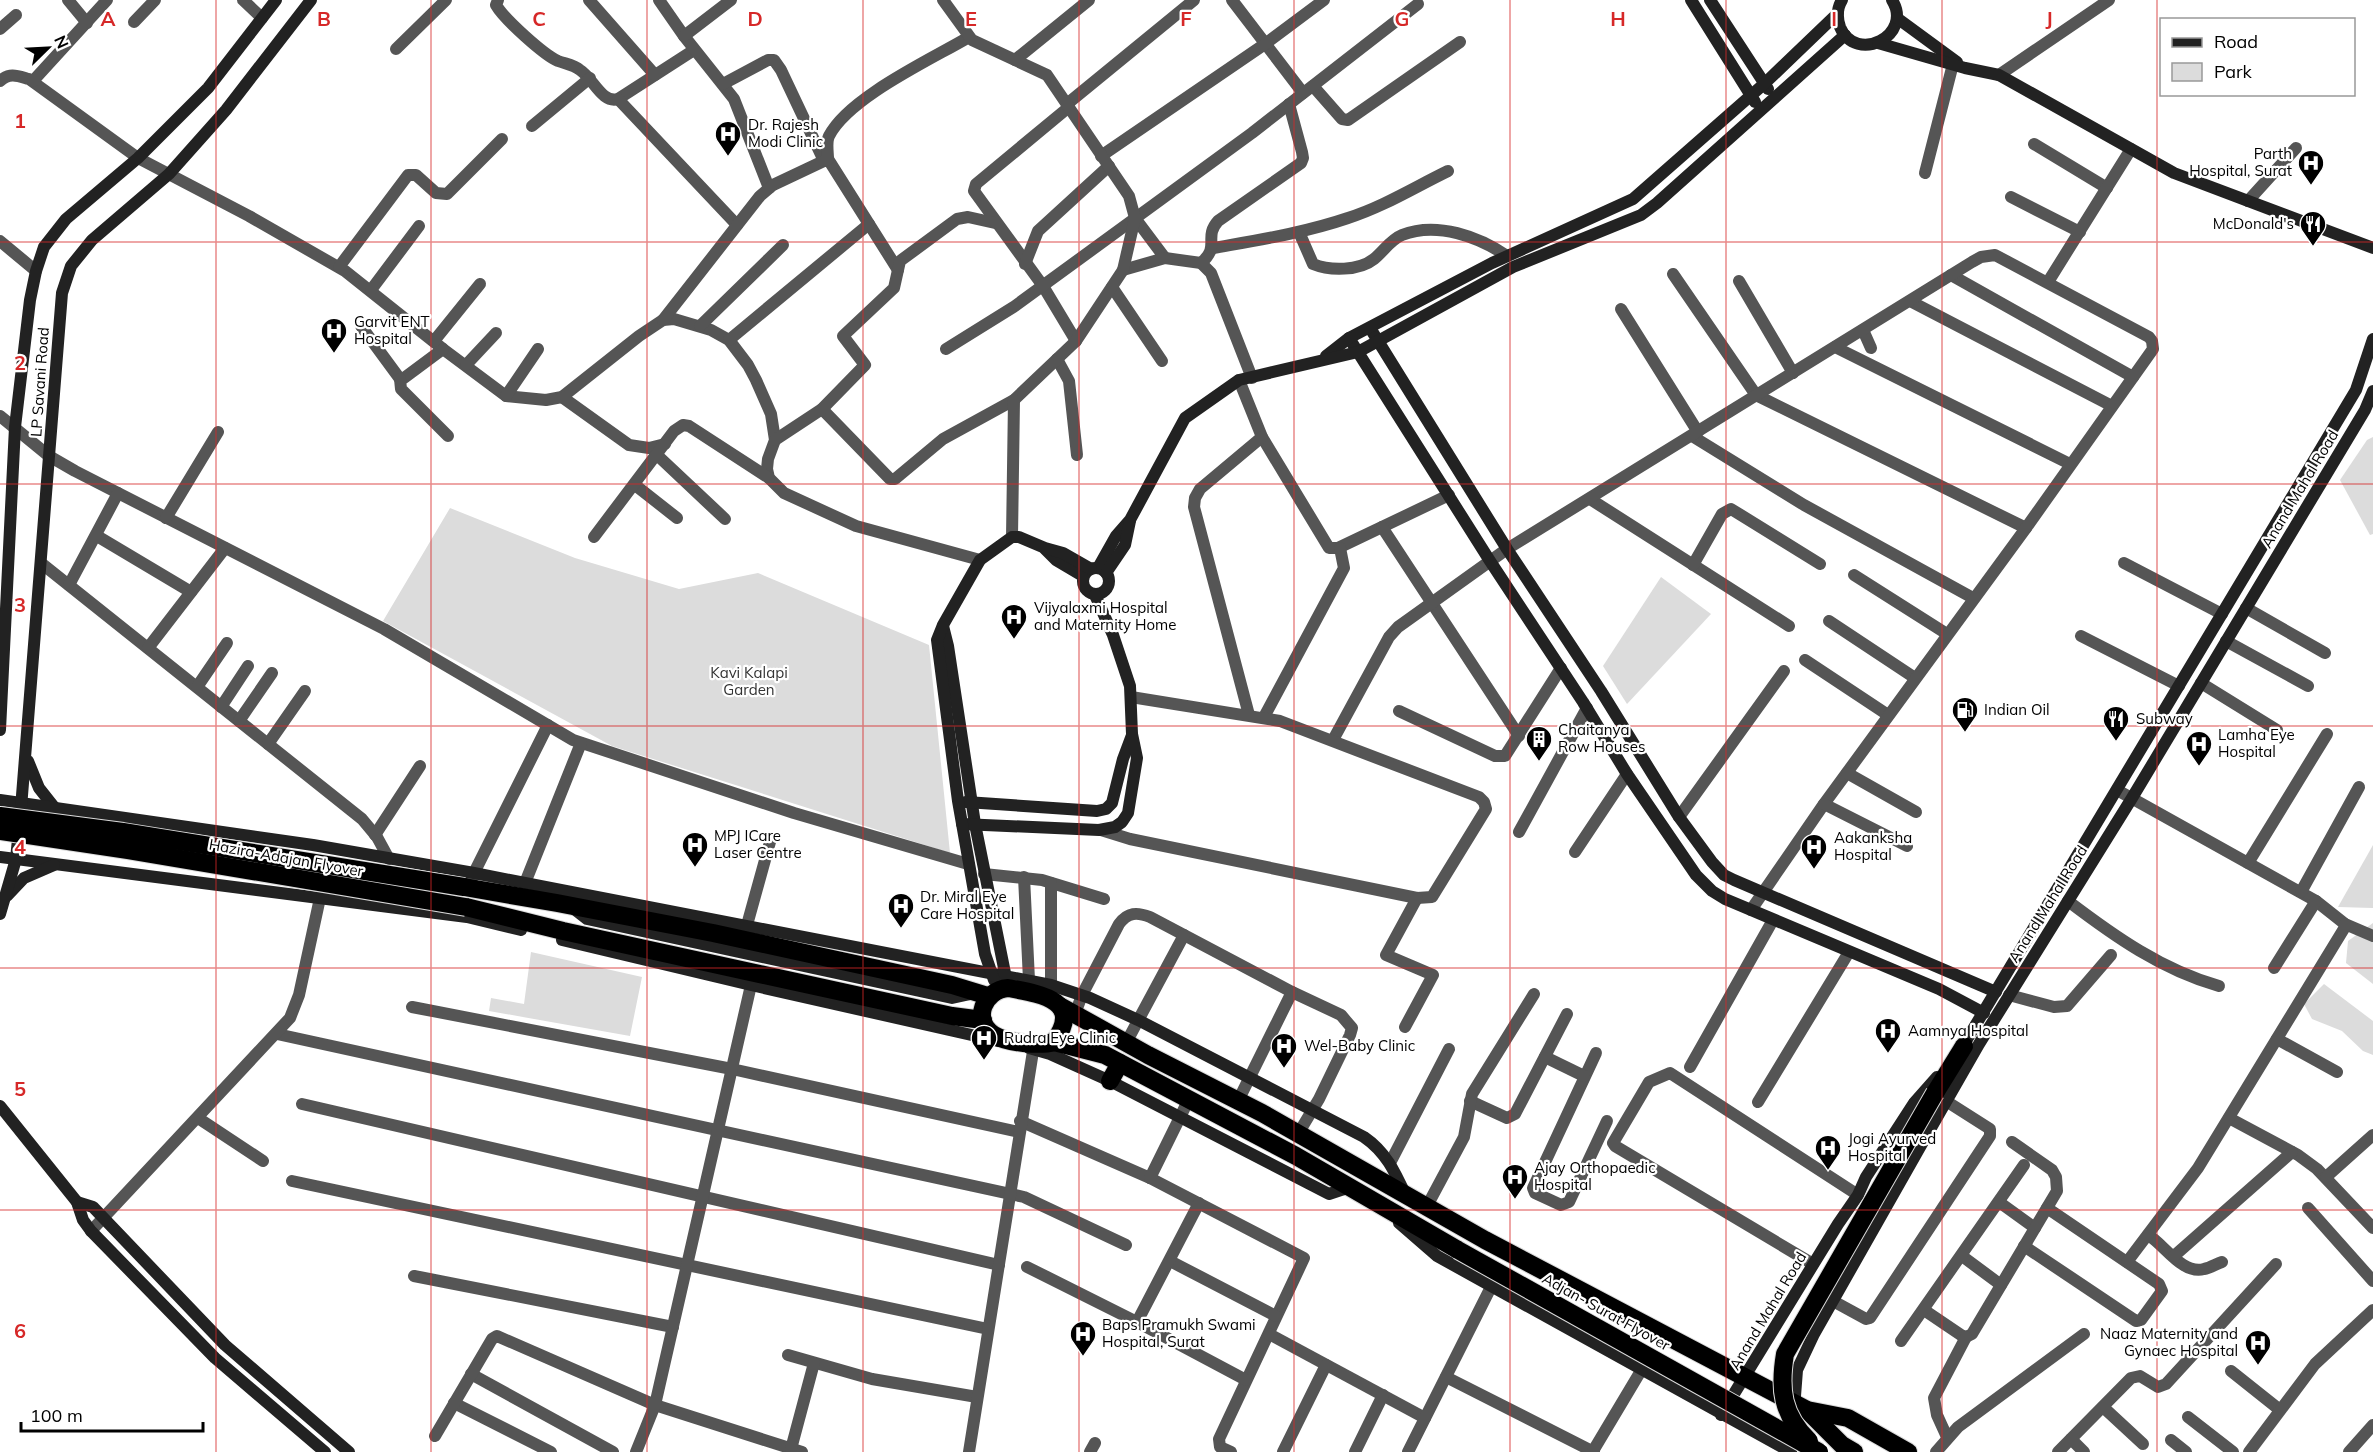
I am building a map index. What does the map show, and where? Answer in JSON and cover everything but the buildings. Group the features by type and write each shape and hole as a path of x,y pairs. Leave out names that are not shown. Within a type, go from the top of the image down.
{"highway":[{"name":"Hazira-Adajan Flyover","path":"0,816 469,883 952,985 995,986 1032,993 1055,1001 1126,1043 1298,1134 1426,1208 1801,1407"},
{"name":"Hazira-Adajan Flyover","path":"0,831 128,849 466,907 563,931 979,1020"},
{"path":"995,986 979,1020 995,1035 1033,1047 1054,1042 1064,1023 1064,1013 1067,1010"},
{"name":"Adjan- Surat Flyover","path":"1054,1042 1105,1055 1189,1099 1350,1187 1458,1250 1820,1452"},
{"path":"1820,1452 1798,1431 1786,1409 1781,1390 1785,1354 1941,1097 1964,1046"},
{"path":"1110,1081 1120,1063"},
{"path":"1801,1407 1848,1449"},
{"path":"1801,1407 1848,1418 1908,1452"}],"street":[{"path":"68,0 87,23"},
{"path":"33,81 107,0"},
{"path":"134,22 155,0"},
{"path":"243,0 262,18"},
{"name":"LP Savani Road","path":"0,730 3,627 15,428 30,300 44,247 66,219 138,158 208,88 276,0"},
{"name":"LP Savani Road","path":"0,914 16,859 62,293 71,266 92,240 169,174 226,110 311,0"},
{"path":"498,0 496,5 500,14 557,61 579,69 590,78 606,99 618,99 694,50"},
{"path":"589,0 655,75"},
{"path":"659,0 694,50 734,99 769,188"},
{"path":"684,36 731,0"},
{"path":"943,0 972,40 1047,75 1129,196 1135,218 1165,258"},
{"path":"1015,60 1089,0"},
{"path":"1076,341 1042,286 976,196 976,184 1194,0"},
{"path":"1232,0 1265,44 1308,90 1342,119 1348,120 1460,42"},
{"path":"1025,264 1038,231 1105,161 1324,0"},
{"path":"1690,0 1761,110"},
{"path":"1710,0 1774,98"},
{"path":"1842,0 1838,22 1845,35 1856,43 1865,45 1878,43 1999,75 2174,173 2373,248"},
{"path":"1999,75 2109,0"},
{"path":"1878,43 1891,33 1897,18 1894,1"},
{"path":"396,49 440,2"},
{"path":"946,349 1015,306 1308,90 1418,4"},
{"path":"1322,359 1349,338 1507,256 1633,199 1751,96 1838,13"},
{"path":"0,29 16,15"},
{"path":"1897,18 1959,66"},
{"path":"1101,830 1115,827 1128,813 1137,758 1132,734 1130,686 1123,663 1095,595 1084,588 1116,536 1130,520 1185,418 1239,380 1358,352 1514,267 1649,210 1845,35"},
{"path":"826,160 829,137 849,112 892,81 969,37"},
{"path":"723,84 768,60 774,60 826,160 898,270"},
{"path":"1925,173 1959,66"},
{"path":"2,75 13,74 33,81 138,158 339,267 506,396 546,400 562,397 639,336 663,320 760,196 769,188 826,160"},
{"path":"532,126 590,78"},
{"path":"618,99 737,225"},
{"path":"1201,263 1209,256 1213,248 1210,236 1218,221 1301,164 1302,152 1289,104"},
{"path":"339,267 408,175 416,175 436,194 447,194 502,139"},
{"path":"2034,144 2107,188"},
{"path":"2248,201 2296,148"},
{"path":"2048,282 2131,149"},
{"path":"1213,248 1299,232 1350,218 1448,171"},
{"path":"2010,197 2080,232"},
{"path":"775,440 822,409 865,365 843,336 894,288 900,261 957,219 968,217 995,223"},
{"path":"822,409 890,479 895,479 943,439 1014,400 1076,341 1123,270 1135,218"},
{"path":"729,340 869,224"},
{"path":"371,290 419,226"},
{"path":"1299,232 1313,264 1348,269 1374,259 1387,244 1402,235 1431,230 1470,237 1492,246 1507,256"},
{"path":"0,241 36,271"},
{"path":"700,327 783,244"},
{"path":"1333,740 1389,637 1398,627 1507,549 1590,500 1981,257 1995,255 2149,336 2153,349 2026,528 1824,804 1751,910"},
{"path":"1123,270 1165,258 1201,263 1212,273 1252,378"},
{"path":"1673,274 1756,395 2026,528"},
{"path":"1952,275 2133,377"},
{"path":"1739,281 1793,374"},
{"path":"400,379 404,378 438,345 480,284"},
{"path":"1112,287 1162,362"},
{"path":"1910,300 2112,406"},
{"path":"1621,309 1695,434 1804,505 1973,598"},
{"path":"663,320 674,319 700,327 729,340 748,364 771,414 775,440 766,469 769,478"},
{"path":"362,326 400,379 401,389 448,436"},
{"path":"1370,328 1507,549 1601,691 1680,817 1724,875 1994,996"},
{"path":"1863,330 1871,348"},
{"path":"466,365 496,333"},
{"path":"1349,338 1627,774 1696,875 1712,891 1751,910 1939,989 1984,1013"},
{"name":"Anand Mahal Road","path":"1721,1415 1858,1195 1866,1177 1914,1103 1964,1046 1984,1013 2356,390 2373,339"},
{"path":"1835,347 2070,464"},
{"path":"506,396 538,349"},
{"path":"1058,359 1069,381 1077,455"},
{"path":"1239,380 1262,437 1325,544 1334,550 1449,495"},
{"path":"2356,390 2372,398"},
{"path":"562,397 630,445 649,448 665,444"},
{"name":"Anand Mahal Road","path":"1786,1449 1801,1407 1797,1370 1941,1097 2009,995 2132,798 2372,398"},
{"path":"1012,537 1014,400"},
{"path":"0,416 49,456 384,629 581,742 794,813 968,864"},
{"path":"594,537 678,428 688,426 769,478 784,493 856,526 980,560"},
{"path":"166,518 218,432"},
{"path":"1249,715 1194,507 1195,498 1200,489 1262,437"},
{"path":"657,455 724,519"},
{"path":"635,484 677,518"},
{"path":"69,585 118,493"},
{"path":"1590,500 1789,626"},
{"path":"1693,565 1722,514 1731,509 1820,564"},
{"path":"1382,527 1519,736"},
{"path":"97,536 190,592"},
{"path":"995,986 985,954 957,801 937,647 943,625 980,560 1012,537 1019,537 1063,553 1109,581 1107,589 1095,595"},
{"path":"148,648 225,548"},
{"path":"1264,717 1344,568 1340,548"},
{"path":"41,563 362,819 375,835 389,859"},
{"path":"2124,563 2222,614"},
{"path":"1854,575 1947,634"},
{"path":"2246,608 2325,653"},
{"path":"1829,621 1915,678"},
{"path":"943,625 984,874 995,986"},
{"path":"2081,636 2179,686"},
{"path":"2226,641 2308,686"},
{"path":"197,687 227,643"},
{"path":"1805,660 1888,716"},
{"path":"221,706 248,666"},
{"path":"1399,711 1500,757 1509,752 1561,668"},
{"path":"1680,817 1784,670"},
{"path":"239,721 272,673"},
{"path":"2201,683 2277,730"},
{"path":"267,744 305,691"},
{"path":"962,824 1101,830 1130,839 1417,897 1434,895 1486,809 1479,797 1286,723 1264,717 1131,697"},
{"path":"1519,832 1587,708"},
{"path":"469,883 548,725"},
{"path":"957,801 1097,811 1106,809 1112,803 1132,734"},
{"path":"2248,863 2327,734"},
{"path":"525,883 581,742"},
{"path":"26,754 30,770 39,788 54,807"},
{"path":"375,835 420,765"},
{"path":"1847,773 1916,812"},
{"path":"1575,852 1627,774"},
{"path":"2301,892 2359,787"},
{"path":"2117,790 2301,892 2345,924 2373,936"},
{"path":"0,800 313,845 389,859 469,883 525,883 747,925 995,986 1029,980 1051,985 1082,995 1138,1020 1364,1137 1377,1146 1390,1163 1407,1197"},
{"path":"1824,804 1907,846"},
{"path":"747,925 770,842"},
{"path":"0,857 467,917 752,985 1033,1047 1110,1081 1329,1194 1350,1187"},
{"path":"4,899 24,878 55,864"},
{"path":"984,874 1024,877 1104,899"},
{"path":"1024,877 1029,980"},
{"path":"1051,883 1051,985"},
{"path":"1405,1027 1433,975 1386,955 1417,897"},
{"path":"91,1231 277,1034 296,1006 320,898"},
{"path":"2068,901 2131,946 2182,974 2218,986"},
{"path":"2274,968 2316,901"},
{"path":"1067,1010 1082,995 1123,917 1135,913 1143,914 1341,1015 1352,1028 1350,1035 1298,1134"},
{"path":"1690,1068 1773,920"},
{"path":"2127,1262 2198,1168 2345,924"},
{"path":"1126,1043 1184,935"},
{"path":"1758,1102 1849,952"},
{"path":"2009,995 2054,1007 2067,1006 2111,956"},
{"path":"636,1452 655,1405 752,985"},
{"path":"1238,1101 1292,992"},
{"path":"1426,1208 1464,1137 1470,1101 1534,994"},
{"path":"412,1007 1020,1127 1150,1178 1304,1258 1219,1439 1220,1447 1231,1452"},
{"path":"1470,1101 1507,1118 1515,1114 1567,1014"},
{"path":"277,1034 717,1132 1024,1197 1126,1245"},
{"path":"2277,1039 2337,1072"},
{"path":"969,1452 1033,1047"},
{"path":"1390,1163 1449,1049"},
{"path":"1596,1053 1533,1188 1535,1193 1561,1205 1569,1202 1607,1121"},
{"path":"1545,1057 1584,1076"},
{"path":"1813,1264 1615,1146 1613,1143 1649,1082 1670,1072 1858,1195"},
{"path":"1833,1301 1866,1319 1870,1318 1990,1136 1990,1129 1941,1097"},
{"path":"1150,1178 1189,1099"},
{"path":"302,1104 999,1265"},
{"path":"0,1106 77,1202 83,1220 91,1231 215,1358 325,1452"},
{"path":"198,1118 263,1161"},
{"path":"2229,1118 2292,1152 2325,1177 2371,1222"},
{"path":"2325,1177 2373,1135"},
{"path":"1947,1437 1937,1415 1934,1398 1966,1337 1972,1334 2056,1191 2056,1177 2045,1164 2012,1142"},
{"path":"2174,1256 2292,1152"},
{"path":"1901,1341 2024,1165"},
{"path":"292,1181 988,1329"},
{"path":"77,1202 93,1207 225,1345 349,1452"},
{"path":"1376,1202 1437,1256 1786,1449"},
{"path":"1999,1202 2035,1228"},
{"path":"1137,1322 1199,1203"},
{"path":"2024,1246 2138,1321 2141,1320 2162,1288 2047,1208"},
{"path":"2308,1208 2373,1281"},
{"path":"2148,1234 2187,1267 2196,1270 2204,1269 2222,1262"},
{"path":"1962,1256 2001,1285"},
{"path":"1170,1261 1276,1316"},
{"path":"2058,1452 2131,1378 2136,1376 2158,1386 2166,1384 2276,1264"},
{"path":"1027,1267 1246,1380"},
{"path":"414,1276 673,1327"},
{"path":"1412,1451 1425,1418 1492,1285"},
{"path":"1924,1310 1966,1337"},
{"path":"2248,1452 2315,1365 2373,1310"},
{"path":"1269,1334 1425,1418"},
{"path":"1936,1452 1958,1427 2084,1334"},
{"path":"435,1436 492,1339 497,1336 655,1405 797,1450 814,1363"},
{"path":"788,1355 872,1379 978,1397"},
{"path":"1283,1452 1326,1365"},
{"path":"1446,1377 1594,1452 1642,1369"},
{"path":"2231,1371 2280,1410"},
{"path":"471,1374 613,1452"},
{"path":"1355,1452 1383,1395"},
{"path":"454,1403 551,1452"},
{"path":"2103,1407 2143,1444"},
{"path":"2188,1417 2232,1452"},
{"path":"2349,1452 2373,1425"},
{"path":"2070,1439 2084,1452"},
{"path":"2171,1440 2186,1452"}],"green space":[{"path":"2373,437 2373,534 2370,535 2340,480 2367,440"},
{"name":"Kavi Kalapi Garden","path":"450,508 575,558 679,589 758,573 929,645 950,853 612,746 383,621"},
{"path":"1661,577 1711,614 1627,704 1603,666"},
{"path":"2373,845 2373,908 2338,907"},
{"path":"2373,923 2373,984 2346,963 2348,941"},
{"path":"531,952 642,977 630,1036 489,1011 491,998 524,1004"},
{"path":"2324,984 2373,1021 2373,1055 2363,1051 2342,1031 2312,1019 2304,1004"}],"place":[{"name":"Dr. Rajesh Modi Clinic","path":"728,157"},
{"name":"Parth Hospital, Surat","path":"2311,186"},
{"name":"McDonald's","path":"2313,247"},
{"name":"Garvit ENT Hospital","path":"334,354"},
{"name":"Vijyalaxmi Hospital and Maternity Home","path":"1014,640"},
{"name":"Indian Oil","path":"1965,733"},
{"name":"Subway","path":"2116,742"},
{"name":"Chaitanya Row Houses","path":"1539,762"},
{"name":"Lamha Eye Hospital","path":"2199,767"},
{"name":"MPJ ICare Laser Centre","path":"695,868"},
{"name":"Aakanksha Hospital","path":"1814,870"},
{"name":"Dr. Miral Eye Care Hospital","path":"901,929"},
{"name":"Aamnya Hospital","path":"1888,1054"},
{"name":"Rudra Eye Clinic","path":"984,1061"},
{"name":"Wel-Baby Clinic","path":"1284,1069"},
{"name":"Jogi Ayurved Hospital","path":"1828,1171"},
{"name":"Ajay Orthopaedic Hospital","path":"1515,1200"},
{"name":"Baps Pramukh Swami Hospital, Surat","path":"1083,1357"},
{"name":"Naaz Maternity and Gynaec Hospital","path":"2258,1366"}]}
